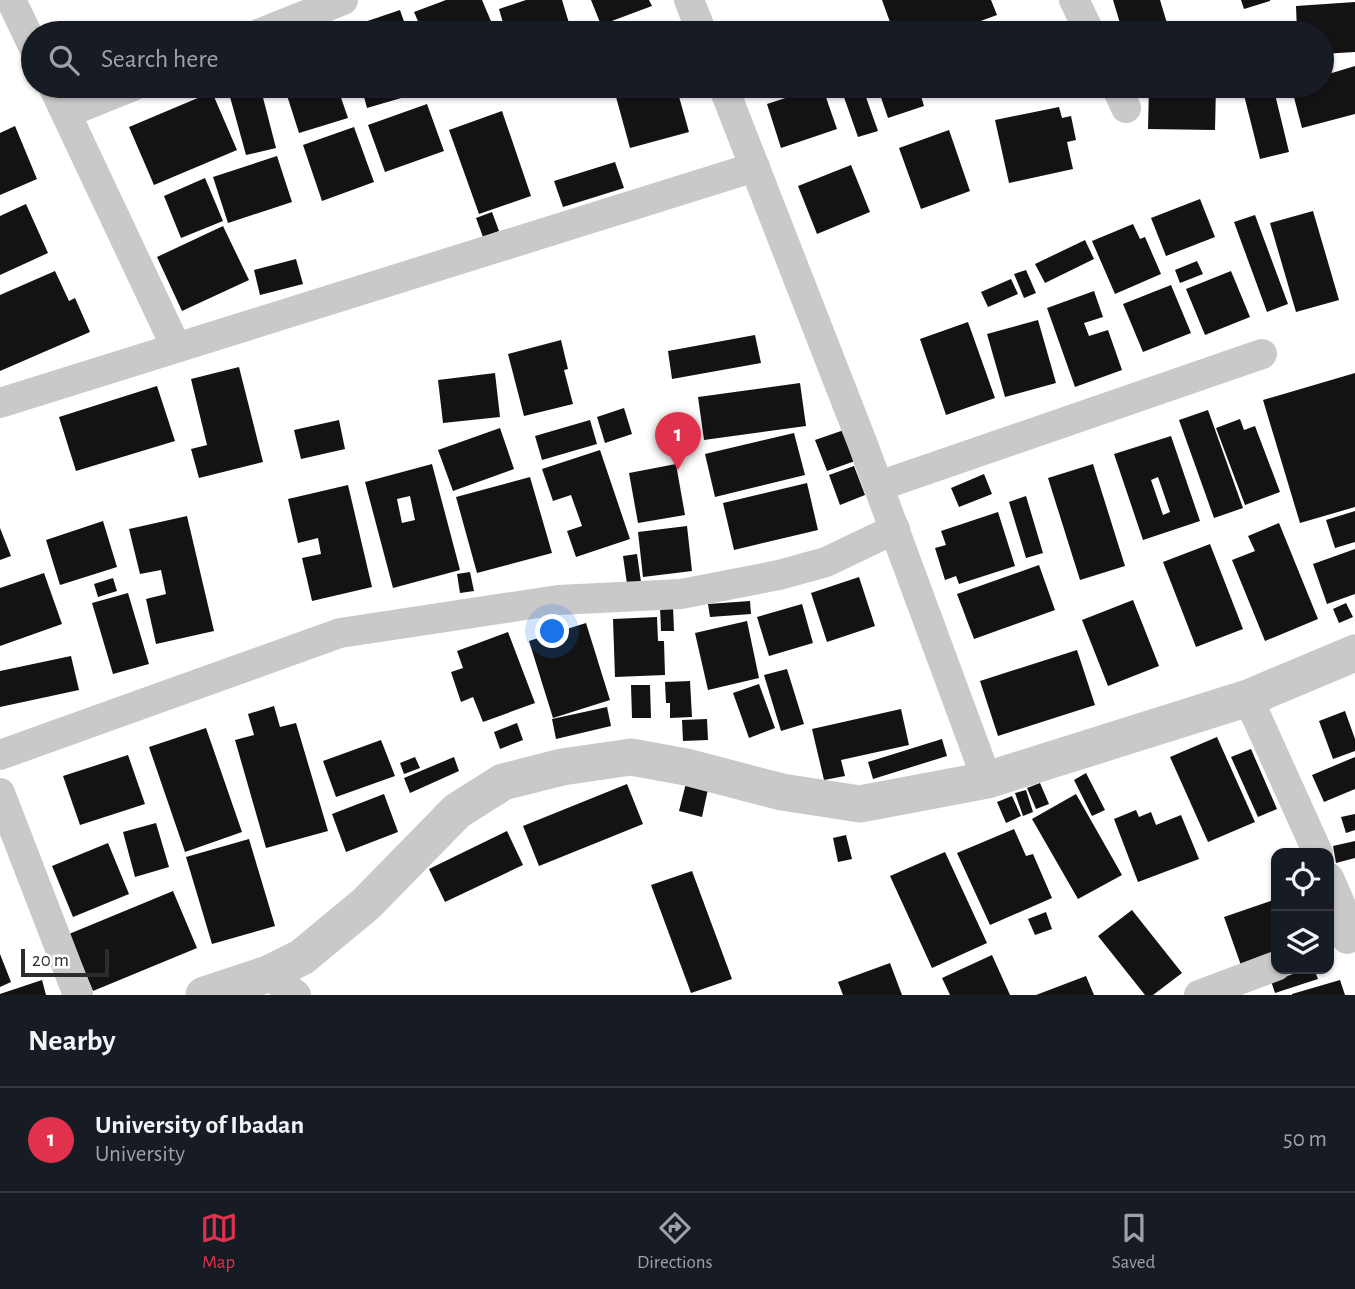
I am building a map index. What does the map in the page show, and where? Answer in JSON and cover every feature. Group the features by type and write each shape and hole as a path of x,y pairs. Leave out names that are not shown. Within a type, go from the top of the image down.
{"street":[{"path":"10,0 21,22"},
{"path":"291,21 343,0"},
{"path":"689,0 697,21"},
{"path":"1076,1 1085,21"},
{"path":"59,98 176,347"},
{"path":"66,113 103,98"},
{"path":"728,98 879,486 987,780"},
{"path":"0,403 755,167"},
{"path":"879,486 1262,354"},
{"path":"0,755 340,634 558,600 681,594 779,575 827,562 895,529"},
{"path":"204,995 282,984 302,957 366,904 457,811 503,782 562,766 631,757 686,767 782,792 860,804 987,780 1248,698 1355,653"},
{"path":"1248,698 1316,848"},
{"path":"0,793 78,995"},
{"path":"1334,890 1342,908 1344,939"},
{"path":"1199,995 1271,968"}],"building":[{"path":"446,0 482,0 491,21 418,21 414,12"},
{"path":"526,0 562,0 568,21 502,21 499,9"},
{"path":"591,0 649,0 652,6 612,21 599,21"},
{"path":"882,0 991,0 997,15 981,21 890,21"},
{"path":"1113,0 1160,0 1166,21 1119,21"},
{"path":"1241,0 1270,0 1270,1 1244,9"},
{"path":"1355,2 1355,52 1334,53 1334,21 1297,21 1296,6"},
{"path":"400,10 404,21 368,21"},
{"path":"1355,66 1355,114 1302,128 1294,98 1334,98 1334,72"},
{"path":"198,98 215,98 237,150 154,185 129,127"},
{"path":"230,98 263,98 276,148 246,155"},
{"path":"288,98 341,98 348,118 299,133"},
{"path":"364,98 401,98 367,108"},
{"path":"616,98 679,98 689,132 630,148"},
{"path":"785,98 826,98 837,129 781,148 767,104"},
{"path":"844,98 866,98 878,131 858,137"},
{"path":"881,98 922,98 924,106 888,118"},
{"path":"1149,98 1216,98 1215,130 1148,129"},
{"path":"1245,98 1276,98 1289,152 1260,159"},
{"path":"427,104 444,151 385,172 368,125"},
{"path":"1059,107 1062,118 1071,116 1076,140 1067,142 1073,169 1009,183 995,120"},
{"path":"502,111 531,196 479,214 449,130"},
{"path":"15,126 37,179 0,195 0,133"},
{"path":"354,127 374,182 322,201 303,145"},
{"path":"949,130 970,191 921,209 899,148"},
{"path":"277,156 292,202 228,223 213,177"},
{"path":"615,162 624,188 563,207 554,181"},
{"path":"851,165 870,212 817,234 798,186"},
{"path":"205,178 223,221 181,238 164,196"},
{"path":"1200,199 1215,237 1166,256 1151,218"},
{"path":"26,204 48,253 0,275 0,216"},
{"path":"1313,211 1339,300 1296,312 1270,223"},
{"path":"492,212 499,231 483,237 476,218"},
{"path":"1255,215 1288,304 1267,312 1234,222"},
{"path":"1133,224 1140,239 1145,237 1161,274 1115,294 1092,241"},
{"path":"223,226 249,280 182,311 157,257"},
{"path":"1085,240 1094,259 1045,283 1035,264"},
{"path":"296,259 303,284 260,295 254,270"},
{"path":"1197,261 1203,274 1180,283 1175,270"},
{"path":"1026,270 1036,293 1024,298 1014,274"},
{"path":"55,271 69,301 75,298 90,332 0,371 0,295"},
{"path":"1231,271 1250,317 1205,335 1186,289"},
{"path":"1011,279 1018,294 988,307 981,292"},
{"path":"1171,285 1191,333 1143,352 1123,304"},
{"path":"1094,291 1103,317 1084,323 1089,336 1108,330 1122,370 1075,387 1047,308"},
{"path":"1038,320 1056,383 1005,397 987,334"},
{"path":"968,322 995,398 946,415 920,339"},
{"path":"755,335 761,363 672,379 668,351"},
{"path":"561,340 568,369 564,370 573,404 524,416 508,354"},
{"path":"239,367 263,462 199,478 191,449 207,445 191,379"},
{"path":"495,373 500,417 443,423 438,380"},
{"path":"1355,373 1355,507 1300,523 1263,400"},
{"path":"800,383 806,426 704,440 698,397"},
{"path":"157,386 175,441 76,471 59,417"},
{"path":"624,408 632,434 605,443 597,417"},
{"path":"1208,410 1243,508 1214,518 1179,420"},
{"path":"1240,419 1244,430 1255,426 1280,492 1245,505 1216,428"},
{"path":"339,420 345,449 301,459 294,430"},
{"path":"590,420 597,444 542,460 535,436"},
{"path":"500,428 514,469 453,491 438,450"},
{"path":"844,430 855,461 827,471 815,440"},
{"path":"794,433 805,475 715,497 705,454"},
{"path":"1171,436 1200,521 1143,540 1114,454","holes":["1158,477 1170,512 1163,515 1151,480"]},
{"path":"600,450 630,539 576,557 567,531 582,526 571,495 553,501 542,469"},
{"path":"432,464 460,570 393,588 365,482","holes":["410,496 415,520 402,523 397,499"]},
{"path":"676,464 685,515 638,523 629,473"},
{"path":"1093,464 1125,566 1080,580 1048,478"},
{"path":"854,466 865,495 840,505 829,475"},
{"path":"984,474 992,494 959,507 951,488"},
{"path":"530,477 552,553 477,573 456,497"},
{"path":"807,483 818,530 734,550 723,503"},
{"path":"348,485 372,587 312,601 302,558 321,554 318,538 298,543 288,499"},
{"path":"1026,496 1043,553 1026,558 1009,502"},
{"path":"1355,511 1355,542 1335,548 1326,520"},
{"path":"998,512 1015,566 959,584 956,576 945,580 935,548 946,545 941,531"},
{"path":"187,516 214,631 156,644 146,599 166,594 161,570 140,574 129,529"},
{"path":"103,521 117,567 60,585 46,540"},
{"path":"1279,523 1318,619 1265,641 1232,560 1255,551 1248,536"},
{"path":"687,526 692,571 643,577 638,532"},
{"path":"0,528 11,556 0,560"},
{"path":"1210,544 1243,629 1196,647 1163,562"},
{"path":"1355,549 1355,594 1327,604 1313,564"},
{"path":"637,554 641,582 627,584 623,556"},
{"path":"1039,565 1055,610 974,639 957,594"},
{"path":"470,572 474,591 460,593 457,574"},
{"path":"44,573 62,624 0,646 0,588"},
{"path":"859,577 875,626 827,642 811,593"},
{"path":"113,578 117,591 98,597 94,584"},
{"path":"128,593 149,664 113,674 92,603"},
{"path":"1133,600 1159,666 1108,686 1082,620"},
{"path":"750,601 751,614 710,617 708,604"},
{"path":"1346,603 1353,617 1339,623 1333,609"},
{"path":"802,604 813,643 769,656 757,617"},
{"path":"660,606 673,606 674,631 661,631"},
{"path":"657,617 658,641 664,641 665,675 615,677 613,619"},
{"path":"747,621 759,678 708,690 695,633"},
{"path":"586,623 610,700 553,718 529,641"},
{"path":"508,632 535,703 483,722 473,697 461,702 451,672 463,668 457,651"},
{"path":"1077,650 1095,705 998,736 980,681"},
{"path":"71,656 79,690 0,707 0,671"},
{"path":"787,669 804,724 781,731 764,675"},
{"path":"690,681 692,717 670,718 665,682"},
{"path":"759,684 775,728 749,738 733,693"},
{"path":"631,685 650,685 651,718 632,718"},
{"path":"274,706 280,727 296,723 328,831 266,848 235,740 254,735 248,714"},
{"path":"607,707 611,726 556,739 552,719"},
{"path":"901,709 909,745 841,760 845,776 824,780 812,729"},
{"path":"1345,711 1355,739 1355,751 1333,759 1319,721"},
{"path":"707,719 708,740 683,741 682,720"},
{"path":"517,723 523,740 500,749 494,732"},
{"path":"206,728 242,832 185,852 149,747"},
{"path":"1217,737 1255,822 1208,842 1170,757"},
{"path":"942,739 947,756 873,779 868,762"},
{"path":"381,740 395,776 336,797 323,761"},
{"path":"1251,749 1277,809 1258,817 1231,757"},
{"path":"128,755 145,804 80,825 63,776"},
{"path":"415,757 420,768 404,774 400,763"},
{"path":"454,757 459,771 410,793 404,778"},
{"path":"1355,757 1355,789 1324,802 1312,775"},
{"path":"1086,773 1105,810 1092,816 1074,780"},
{"path":"686,783 708,789 702,817 679,811"},
{"path":"1040,783 1049,804 1036,809 1027,788"},
{"path":"627,784 643,824 539,866 523,826"},
{"path":"1026,790 1033,812 1023,816 1015,793"},
{"path":"384,794 398,832 346,852 332,814"},
{"path":"1076,794 1122,875 1078,899 1032,819"},
{"path":"1012,796 1021,816 1006,823 997,802"},
{"path":"1136,810 1139,817 1151,812 1156,825 1181,815 1199,859 1138,882 1114,819"},
{"path":"1355,814 1355,830 1346,833 1341,817"},
{"path":"156,823 169,867 135,877 123,832"},
{"path":"1014,829 1026,856 1033,854 1052,898 990,925 957,853"},
{"path":"507,831 523,865 445,902 429,869"},
{"path":"846,835 852,859 838,862 833,838"},
{"path":"249,839 275,926 212,944 186,857"},
{"path":"1355,841 1355,858 1336,863 1333,846"},
{"path":"108,843 129,894 73,917 52,866"},
{"path":"945,852 987,943 932,968 890,876"},
{"path":"692,871 732,979 691,993 651,885"},
{"path":"173,891 197,948 93,991 69,934"},
{"path":"1271,901 1271,961 1243,971 1224,917"},
{"path":"1132,910 1182,973 1153,995 1145,995 1098,936"},
{"path":"1046,912 1052,929 1035,935 1028,919"},
{"path":"0,954 11,982 0,987"},
{"path":"992,955 1010,995 950,995 942,978"},
{"path":"890,963 902,995 843,995 838,982"},
{"path":"1293,974 1316,974 1318,979 1275,993 1271,981"},
{"path":"1086,976 1094,995 1036,995"},
{"path":"42,980 46,995 0,995 0,994"},
{"path":"1340,980 1345,995 1292,995 1292,994"}],"place":[{"name":"University of Ibadan","path":"678,470"}]}
